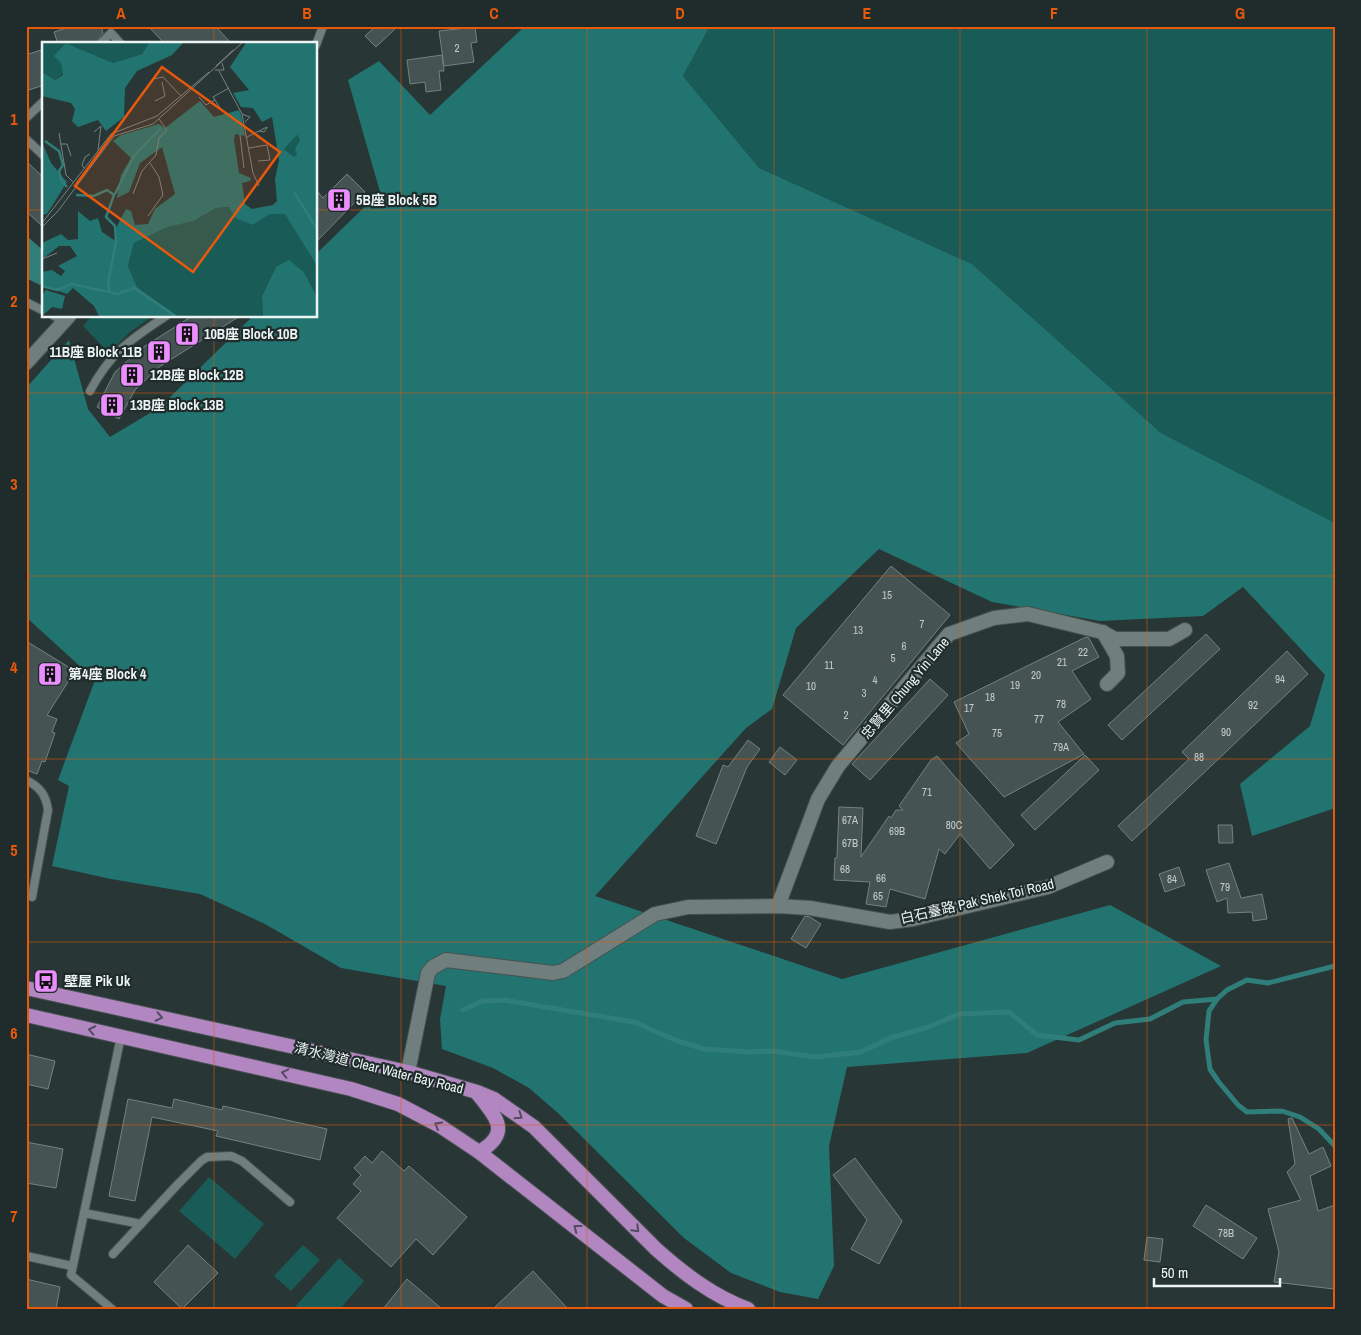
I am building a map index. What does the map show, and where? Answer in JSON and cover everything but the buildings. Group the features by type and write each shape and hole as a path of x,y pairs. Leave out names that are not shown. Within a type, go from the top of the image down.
{"main road":[{"name":"清水灣道 Clear Water Bay Road","path":"26,988 408,1072 477,1092 494,1099 534,1127 676,1267 714,1293 748,1309"},
{"name":"清水灣道 Clear Water Bay Road","path":"26,1015 351,1089 398,1104 440,1126 479,1152 663,1296 686,1309"},
{"path":"477,1092 498,1120 499,1131 490,1145 479,1152"}],"street":[{"path":"26,363 63,318"},
{"name":"忠賢里 Chung Yin Lane","path":"778,906 818,799 838,766 949,634 994,618 1028,614 1102,632 1115,640 1169,639 1185,630"},
{"path":"1102,632 1116,656 1118,673 1107,684"},
{"name":"白石臺路 Pak Shek Toi Road","path":"408,1072 428,973 433,966 446,960 553,973 563,971 655,914 688,908 778,906 810,908 890,922 913,919 1048,887 1107,862"}],"lane":[{"path":"317,42 323,26"},
{"path":"102,42 111,33 119,42"},
{"path":"26,118 42,102"},
{"path":"26,139 42,154"},
{"path":"26,302 42,310"},
{"path":"90,390 105,365 125,344 163,318"},
{"path":"26,780 36,785 43,792 47,800 48,810 32,897"},
{"path":"112,1309 71,1275 121,1036"},
{"path":"113,1254 201,1161 210,1157 231,1156 242,1160 290,1202"},
{"path":"84,1213 141,1224"},
{"path":"26,1256 72,1266"}],"shaded area":[{"path":"525,26 710,26 683,76 759,168 972,264 1161,433 1335,523 1335,808 1252,836 1240,784 1310,726 1325,675 1243,587 1203,616 1100,621 992,602 879,549 796,628 772,709 746,728 595,896 842,979 1110,905 1221,966 1027,1053 847,1067 829,1146 834,1266 818,1299 780,1292 731,1273 684,1238 558,1113 529,1088 493,1068 442,1049 440,1019 446,986 341,968 265,924 200,894 111,879 52,866 69,786 58,780 95,680 26,617 26,388 69,340 88,409 110,437 160,407 251,318 318,318 318,252 380,192 348,80 379,61 430,115"},
{"path":"710,26 1335,26 1335,523 1161,433 972,264 759,168 683,76"},
{"path":"29,238 42,249 42,283 40,285 26,278 26,241"},
{"path":"90,318 150,318 130,332 109,353 83,326"},
{"path":"209,1177 264,1224 235,1259 179,1211"},
{"path":"303,1245 320,1260 291,1291 274,1276"},
{"path":"339,1258 364,1281 340,1309 295,1309 294,1308"}],"waterway":[{"path":"1335,966 1268,983 1247,980 1227,990 1217,999 1209,1011 1206,1040 1210,1069 1238,1105 1247,1112 1282,1111 1300,1117 1319,1129 1335,1146"},
{"path":"463,1010 482,1001 504,1000 634,1022 675,1040 704,1049 749,1052 773,1051 816,1057 861,1052 890,1038 929,1027 959,1014 1009,1012 1037,1035 1079,1040 1115,1023 1150,1019 1183,1002 1217,999"}],"place":[{"name":"5B座 Block 5B","path":"339,200"},
{"name":"10B座 Block 10B","path":"187,334"},
{"name":"11B座 Block 11B","path":"159,352"},
{"name":"12B座 Block 12B","path":"132,375"},
{"name":"13B座 Block 13B","path":"112,405"},
{"name":"第4座 Block 4","path":"50,674"},
{"name":"壁屋 Pik Uk","path":"46,981"}]}
